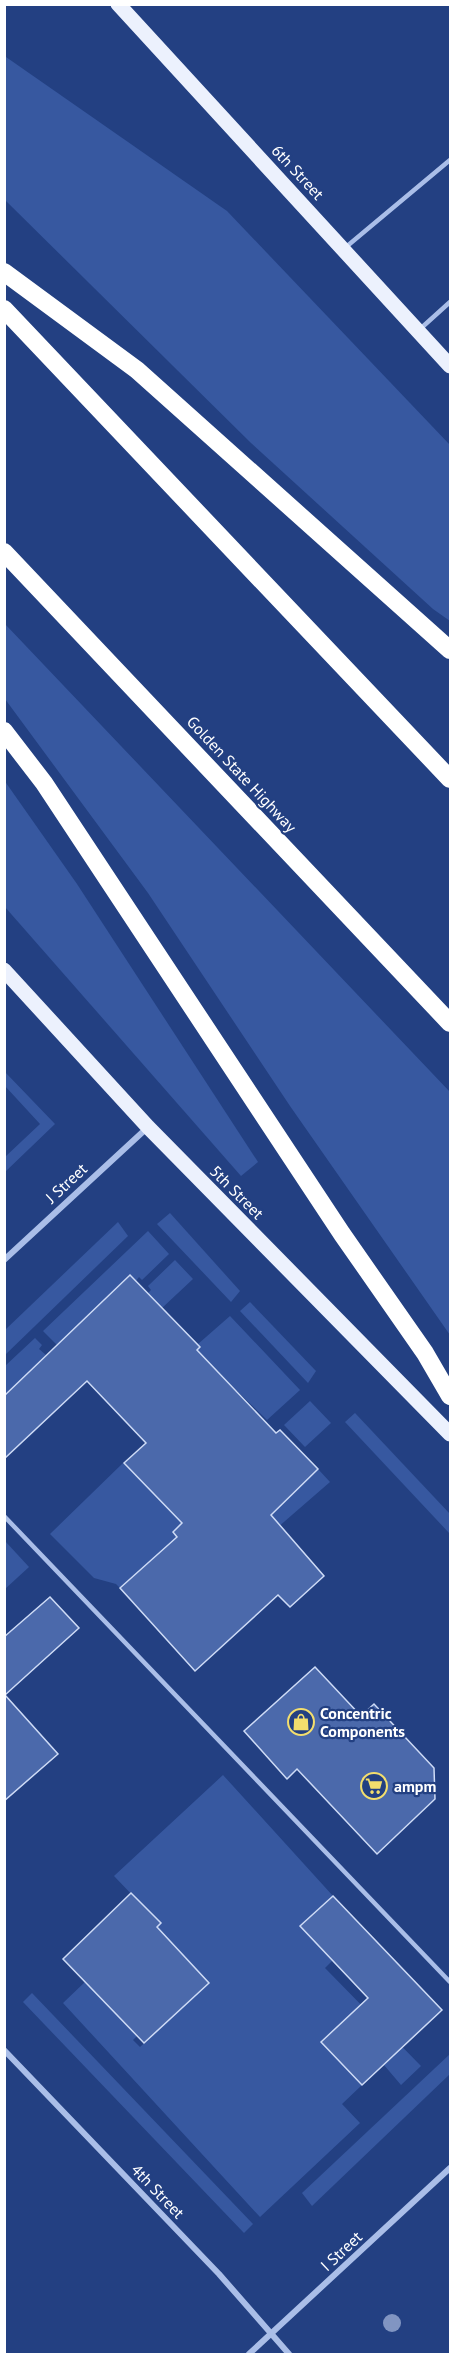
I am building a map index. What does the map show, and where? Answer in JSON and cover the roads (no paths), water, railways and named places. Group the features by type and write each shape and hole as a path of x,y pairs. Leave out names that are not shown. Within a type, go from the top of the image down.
{"highway":[{"path":"4,272 137,370 450,650"},
{"path":"4,309 450,779"},
{"name":"Golden State Highway","path":"4,552 450,1023"},
{"path":"4,731 44,783 348,1243 425,1353 450,1396"}],"main road":[{"name":"6th Street","path":"118,4 450,366"},
{"name":"5th Street","path":"4,970 148,1127 450,1434"}],"street":[{"name":"J Street","path":"4,1260 148,1127"},
{"name":"4th Street","path":"4,2050 219,2274 289,2355"},
{"name":"I Street","path":"249,2355 450,2168"}],"lane":[{"path":"344,249 450,160"},
{"path":"418,331 450,302"},
{"path":"4,1516 450,1982"}],"place":[{"name":"Concentric Components","path":"301,1722"},
{"name":"ampm","path":"374,1786"}]}
